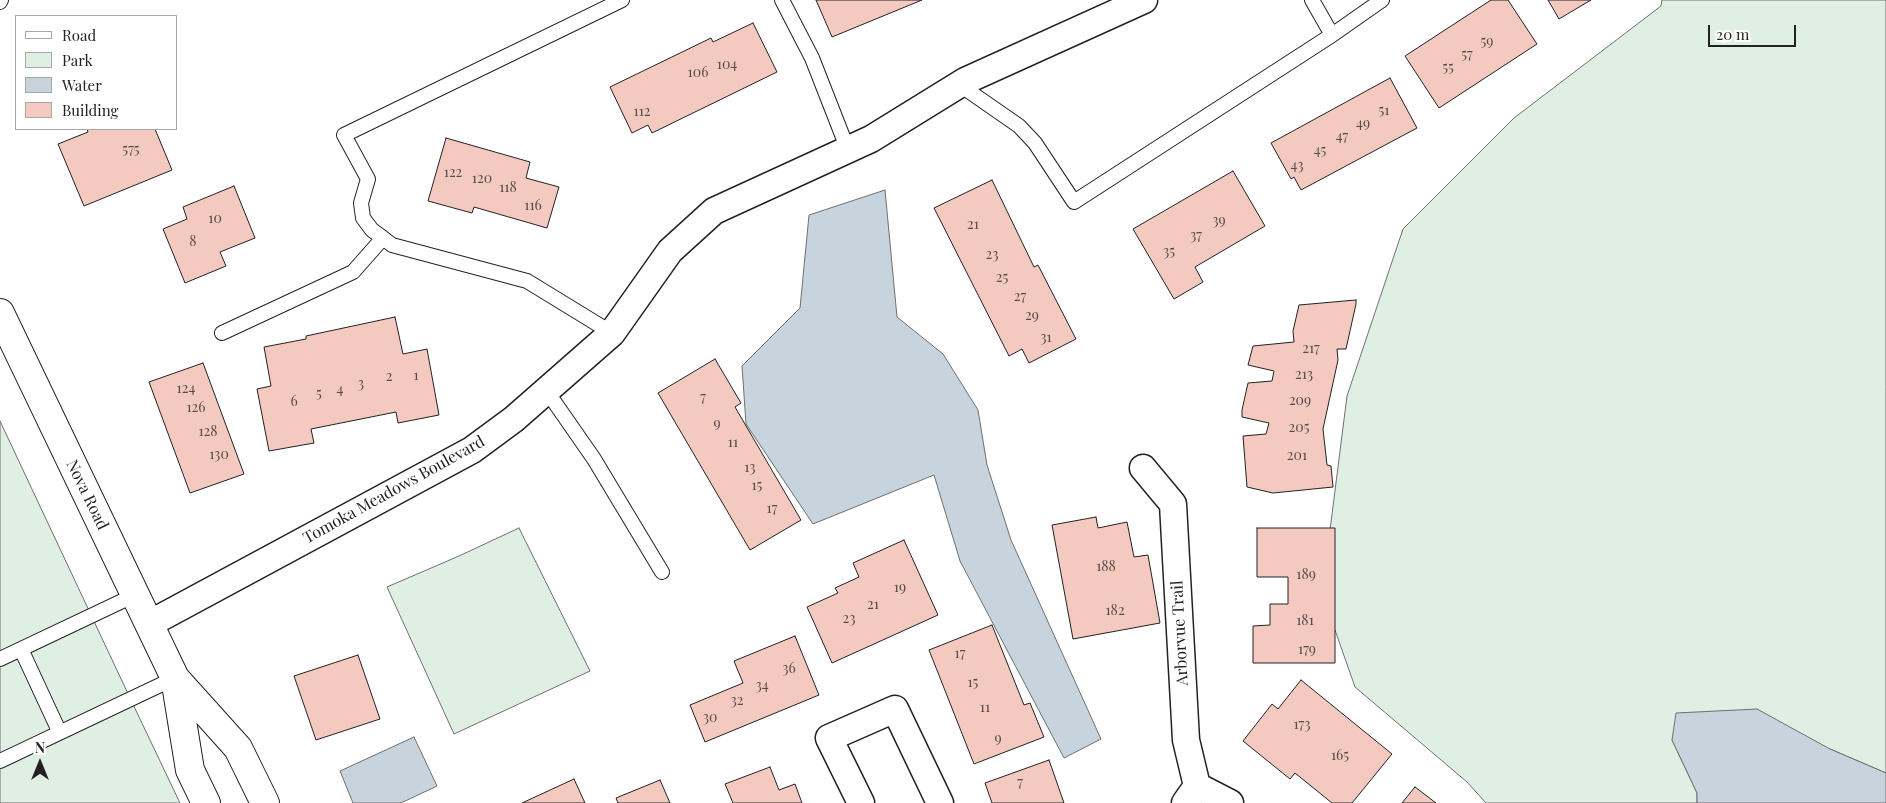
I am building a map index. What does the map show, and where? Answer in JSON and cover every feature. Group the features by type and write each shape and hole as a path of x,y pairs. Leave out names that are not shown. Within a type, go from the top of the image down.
{"main road":[{"name":"Nova Road","path":"0,313 175,678"},
{"path":"175,678 190,770 206,803"},
{"path":"175,678 238,748 265,803"}],"street":[{"name":"Tomoka Meadows Boulevard","path":"149,624 472,450 514,419 612,334 670,252 714,211 871,139 960,84 1144,0"},
{"name":"Arborvue Trail","path":"1144,468 1173,504 1186,740 1191,795"},
{"path":"861,803 829,738 895,709 940,803"},
{"path":"1191,795 1230,803"}],"lane":[{"path":"612,334 527,281 392,245 372,230 363,218 361,204 368,179 344,134 622,0"},
{"path":"782,0 812,58 848,150"},
{"path":"1312,0 1332,35"},
{"path":"960,84 1019,126 1035,143 1074,202 1332,35 1382,0"},
{"path":"222,334 353,272 383,238"},
{"path":"546,390 594,459 662,572"},
{"path":"0,659 134,594"},
{"path":"21,649 59,731"},
{"path":"0,761 59,731 175,678"}],"green space":[{"path":"1662,0 1886,0 1886,773 1830,749 1672,740 1697,793 1697,803 1486,803 1467,782 1355,687 1322,593 1347,396 1403,229 1514,118 1661,6"},
{"path":"0,421 130,698 180,803 0,803"},
{"path":"519,528 590,671 454,734 387,587"}],"water":[{"path":"885,190 897,317 943,354 978,410 987,465 1011,540 1101,739 1064,758 960,561 934,475 813,524 746,424 742,366 800,308 809,215"},
{"path":"1757,709 1830,749 1886,773 1886,803 1697,803 1697,793 1672,740 1676,713"},
{"path":"414,737 437,786 401,803 353,803 340,771"}],"building":[{"path":"816,0 922,0 832,37"},
{"path":"1491,0 1508,0 1537,44 1439,108 1405,56"},
{"path":"1548,0 1591,0 1559,19"},
{"path":"753,23 777,72 652,133 648,125 632,133 610,87 711,38 713,42"},
{"path":"1390,78 1417,128 1301,190 1294,177 1291,179 1271,143"},
{"path":"87,130 155,130 172,170 84,206 58,144 88,132"},
{"path":"446,138 530,162 526,178 559,187 547,228 474,207 472,213 428,201"},
{"path":"1233,171 1265,226 1195,267 1203,282 1174,299 1133,229"},
{"path":"992,180 1034,267 1038,265 1076,339 1029,363 1022,349 1009,356 934,208"},
{"path":"234,186 255,238 220,252 226,266 185,283 163,229 187,219 183,207"},
{"path":"1356,300 1346,349 1337,349 1338,360 1323,429 1327,465 1331,466 1333,487 1273,493 1247,487 1243,436 1266,434 1269,423 1242,417 1248,383 1272,381 1274,371 1248,365 1253,346 1294,342 1293,331 1299,305"},
{"path":"395,317 403,354 427,349 439,415 398,423 396,412 311,429 314,443 269,451 257,389 271,386 264,347 306,339 306,336"},
{"path":"715,359 741,403 735,407 801,520 750,550 658,393"},
{"path":"203,363 244,474 190,493 149,382"},
{"path":"1096,517 1098,528 1127,522 1134,557 1148,555 1160,623 1073,639 1052,525"},
{"path":"1257,528 1335,528 1335,663 1253,663 1253,626 1270,625 1270,604 1288,604 1288,577 1257,577"},
{"path":"904,540 938,615 832,663 807,607 838,593 835,588 859,577 853,563"},
{"path":"992,625 1024,705 1030,703 1044,737 974,764 929,650"},
{"path":"795,636 819,695 705,742 690,705 743,683 734,661"},
{"path":"358,655 380,719 316,740 294,676"},
{"path":"1301,680 1392,754 1352,803 1332,803 1295,773 1290,779 1243,741 1272,704 1278,709"},
{"path":"1049,760 1064,803 992,803 985,783"},
{"path":"770,767 779,790 795,784 802,803 733,803 725,784"},
{"path":"574,779 585,803 522,803"},
{"path":"660,780 670,803 618,803 616,798"},
{"path":"1415,787 1436,803 1402,803"}]}
